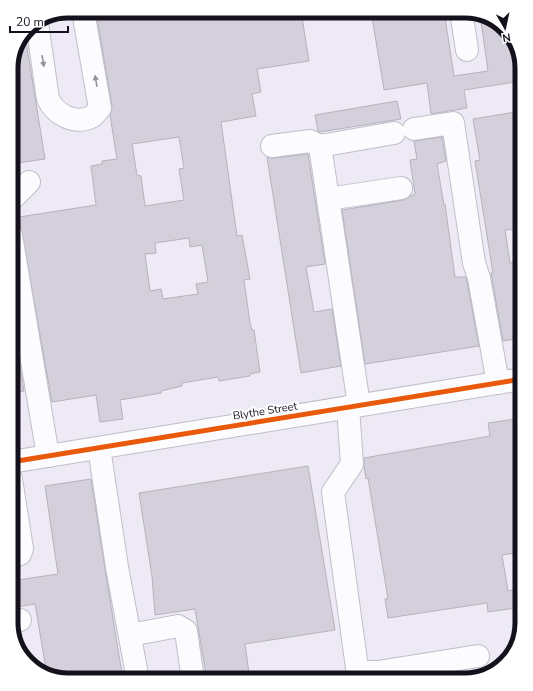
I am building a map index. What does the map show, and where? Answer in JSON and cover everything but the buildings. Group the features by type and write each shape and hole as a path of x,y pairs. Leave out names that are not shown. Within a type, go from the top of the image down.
{"street":[{"path":"38,28 48,99 52,107 59,114 70,118 80,119 92,117 100,108 84,18"},
{"path":"462,18 467,50"},
{"path":"272,146 310,141 320,146 452,123 474,263 479,278 498,383"},
{"path":"320,146 354,406 352,464 333,492 357,668 364,672 378,672 478,656"},
{"path":"18,193 29,182"},
{"path":"328,199 401,188"},
{"path":"18,276 48,456"},
{"name":"Blythe Street","path":"18,461 515,380"},
{"path":"99,448 117,567 137,673"},
{"path":"130,636 178,626 186,630 192,673"}],"cycle path":[{"path":"18,461 515,380"}]}
